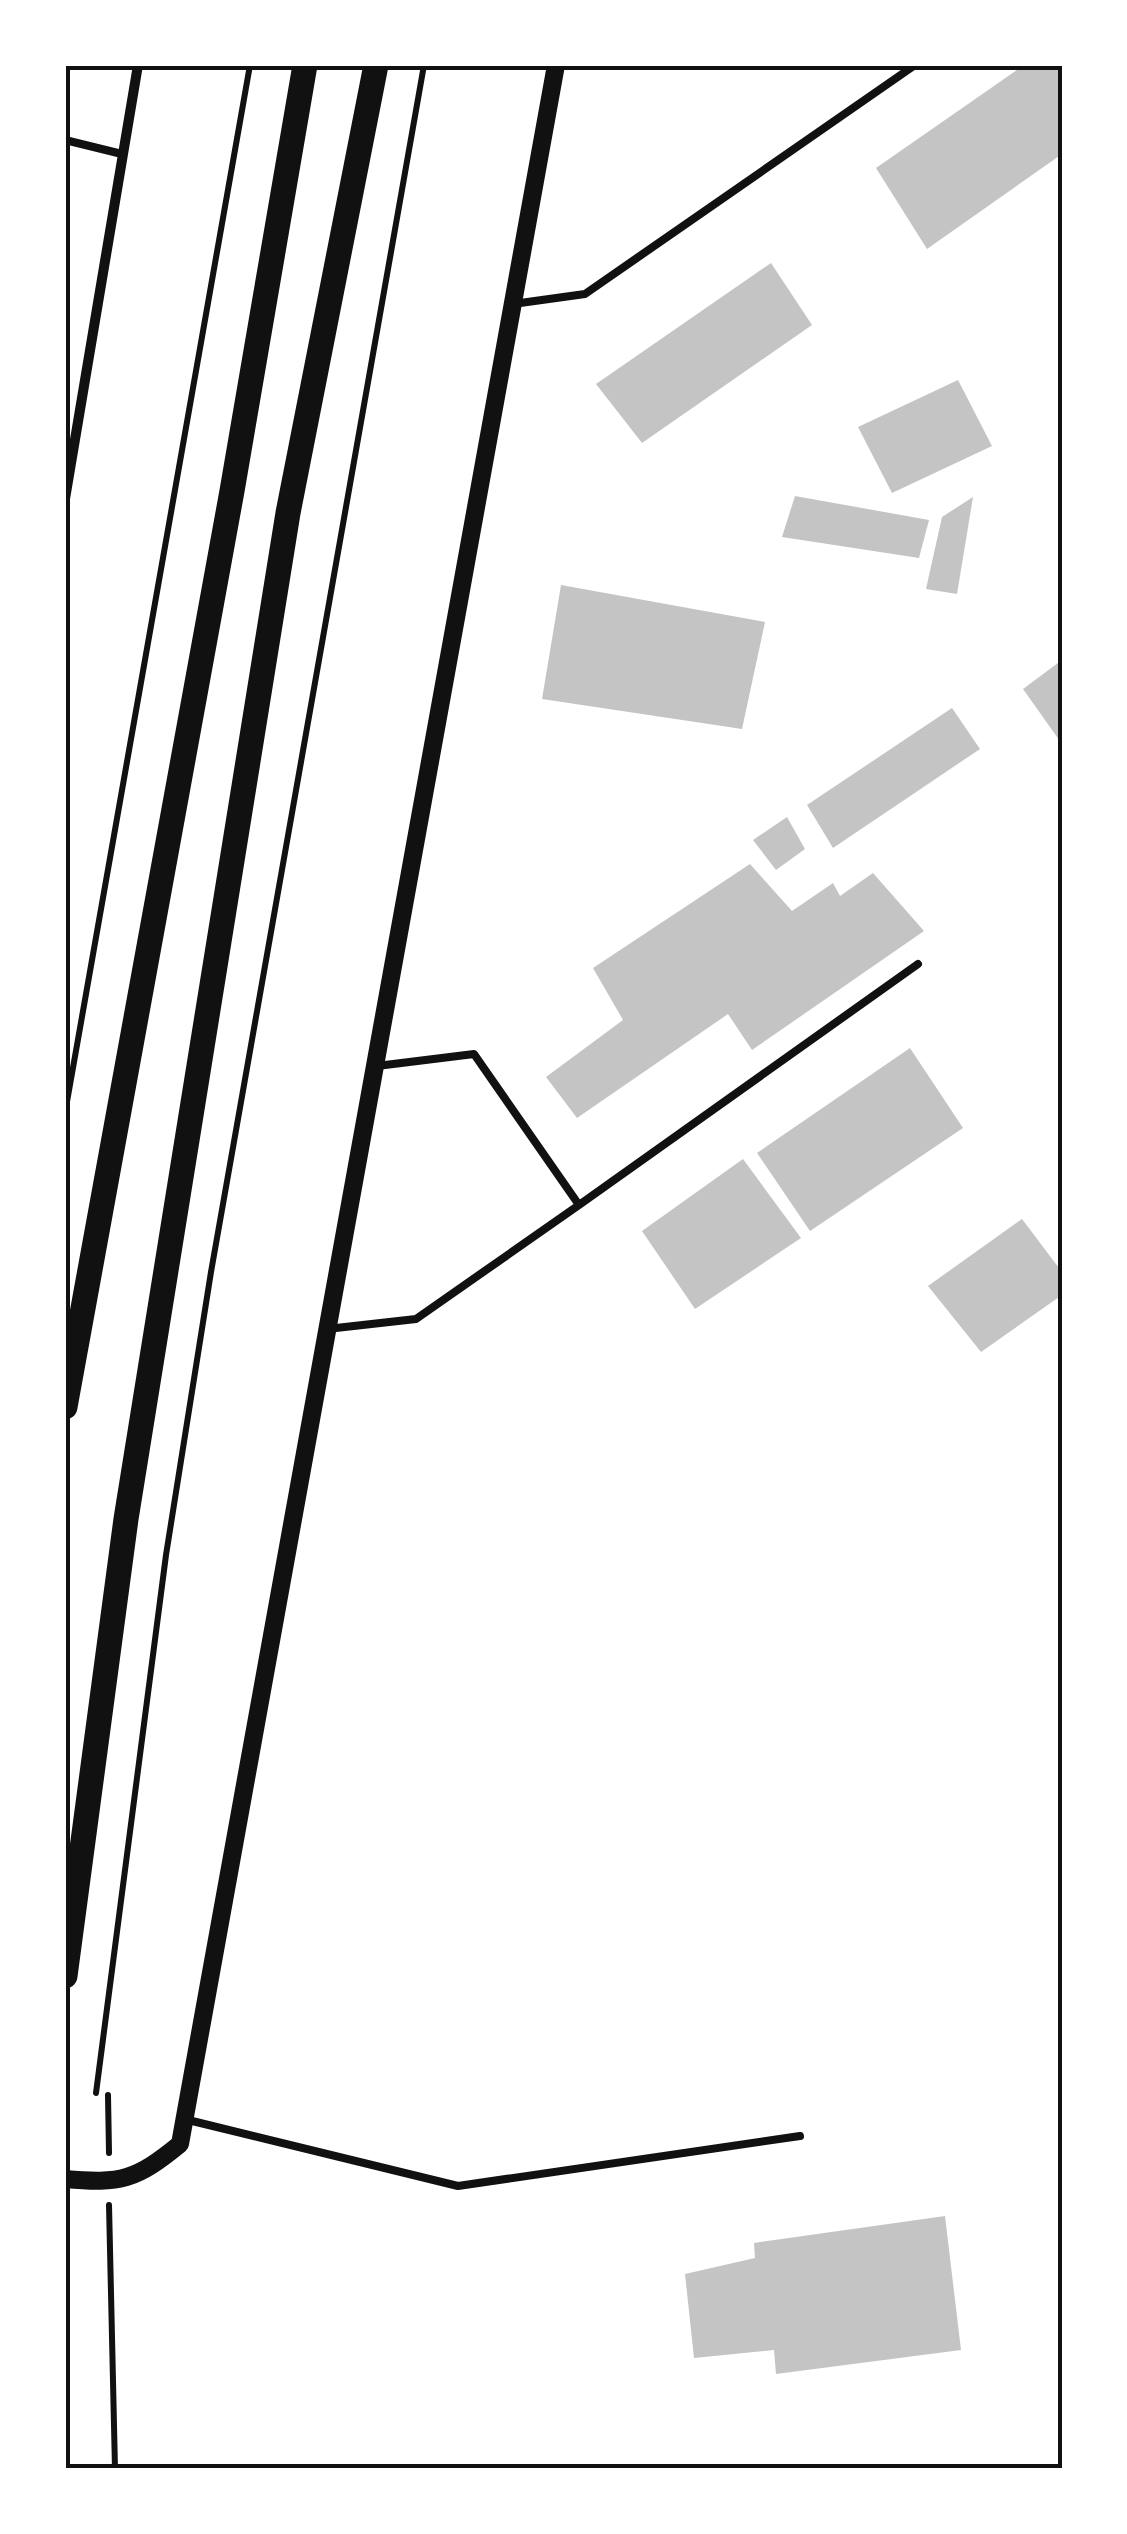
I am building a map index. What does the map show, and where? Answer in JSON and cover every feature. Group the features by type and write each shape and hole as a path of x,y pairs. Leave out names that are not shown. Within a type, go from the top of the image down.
{"main road":[{"path":"65,1406 232,491 305,65"},
{"path":"65,1976 126,1519 288,513 376,65"}],"street":[{"path":"65,496 138,65"},
{"path":"65,2179 110,2183 152,2166 180,2144 556,65"}],"lane":[{"path":"512,304 585,294 915,65"},
{"path":"65,140 122,154"},
{"path":"328,1329 416,1320 918,964"},
{"path":"375,1066 474,1054 580,1204"},
{"path":"184,2119 458,2186 800,2136"}],"path":[{"path":"65,1114 250,65"},
{"path":"96,2093 164,1575 211,1272 424,65"},
{"path":"108,2095 115,2469"}],"building":[{"path":"1024,65 1062,65 1062,154 927,249 876,168"},
{"path":"771,263 812,325 642,443 596,384"},
{"path":"958,380 992,446 892,493 858,427"},
{"path":"795,496 929,520 919,558 782,537"},
{"path":"973,497 957,594 926,589 942,517"},
{"path":"561,585 765,622 742,729 542,699"},
{"path":"1062,660 1062,744 1023,689"},
{"path":"952,708 980,749 833,848 807,805"},
{"path":"787,817 805,849 776,870 753,840"},
{"path":"750,864 792,911 833,883 840,896 873,873 924,931 752,1050 728,1014 577,1118 546,1077 623,1020 593,968"},
{"path":"910,1048 963,1128 810,1231 757,1153"},
{"path":"743,1159 801,1238 695,1309 642,1231"},
{"path":"1022,1219 1062,1272 1062,1295 981,1352 928,1286"},
{"path":"945,2216 961,2350 776,2374 774,2350 694,2358 685,2274 755,2258 754,2243"}]}
